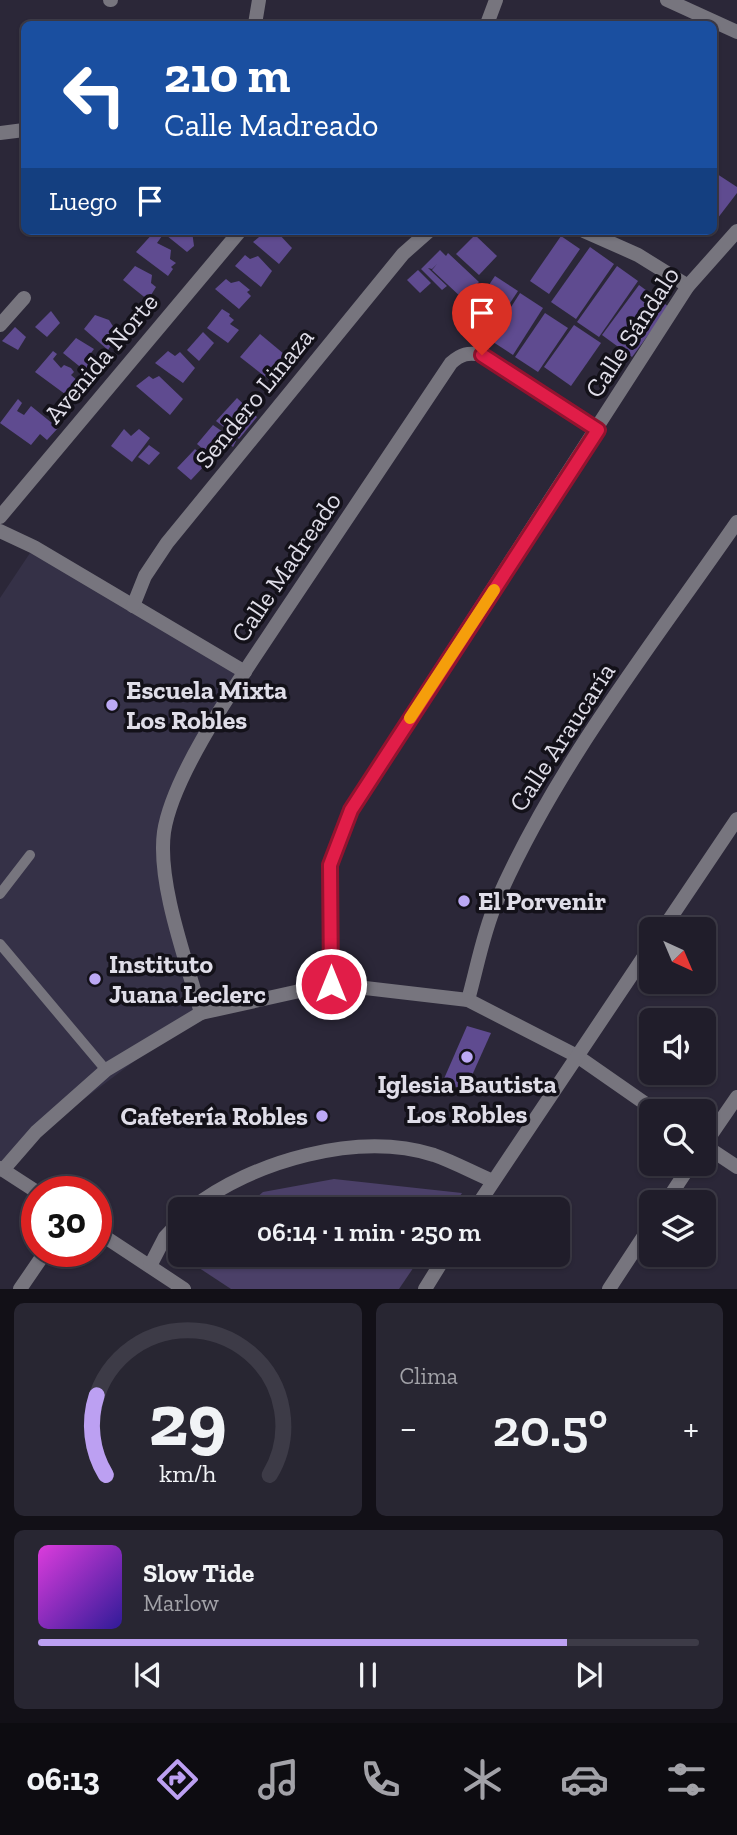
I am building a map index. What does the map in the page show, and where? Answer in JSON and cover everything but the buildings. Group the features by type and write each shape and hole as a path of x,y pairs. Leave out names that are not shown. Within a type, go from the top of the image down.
{"street":[{"path":"256,21 259,0"},
{"path":"488,21 496,0"},
{"path":"667,0 713,21"},
{"path":"717,23 737,32"},
{"path":"0,133 21,130"},
{"name":"Calle Sándalo","path":"331,984 330,865 351,810 598,430 688,286 737,230"},
{"name":"Avenida Norte","path":"0,517 237,235"},
{"name":"Sendero Linaza","path":"133,606 141,583 167,543 396,263 425,235"},
{"path":"593,235 638,255 688,286"},
{"path":"0,325 24,298"},
{"name":"Calle Madreado","path":"201,1013 167,883 164,832 180,785 204,737 245,672 451,363 461,355 472,352 482,355 598,430"},
{"name":"Calle Araucaría","path":"468,1000 495,906 529,832 581,749 737,522"},
{"path":"0,531 34,547 245,672"},
{"path":"671,917 737,819"},
{"path":"483,1197 639,964"},
{"path":"21,1182 1,1169 36,1132 106,1070 201,1013 331,984 468,1000 577,1056 639,1099"},
{"path":"716,1128 737,1097"},
{"path":"207,1197 249,1174 309,1154 370,1147 433,1155 493,1181"},
{"path":"716,1153 737,1167"},
{"path":"150,1266 168,1234"},
{"path":"112,1241 184,1289"},
{"path":"609,1289 639,1243"},
{"path":"20,1289 35,1267"},
{"path":"425,1289 439,1267"}],"lane":[{"path":"0,894 30,855"},
{"path":"0,944 106,1070"}],"shaded area":[{"path":"34,547 245,672 204,737 164,832 163,882 201,1021 152,1048 80,1102 0,1168 0,598"},
{"path":"334,1179 462,1193 460,1197 257,1197 263,1192"},
{"path":"198,1267 414,1267 399,1289 231,1289"}],"slow traffic":[{"path":"410,718 494,590"}],"place":[{"name":"Escuela Mixta Los Robles","path":"112,705"},
{"name":"El Porvenir","path":"464,901"},
{"name":"Instituto Juana Leclerc","path":"95,979"},
{"name":"Iglesia Bautista Los Robles","path":"467,1057"},
{"name":"Cafetería Robles","path":"322,1116"}],"route":[{"path":"331,984 330,865 351,810 598,430 482,355"}]}
